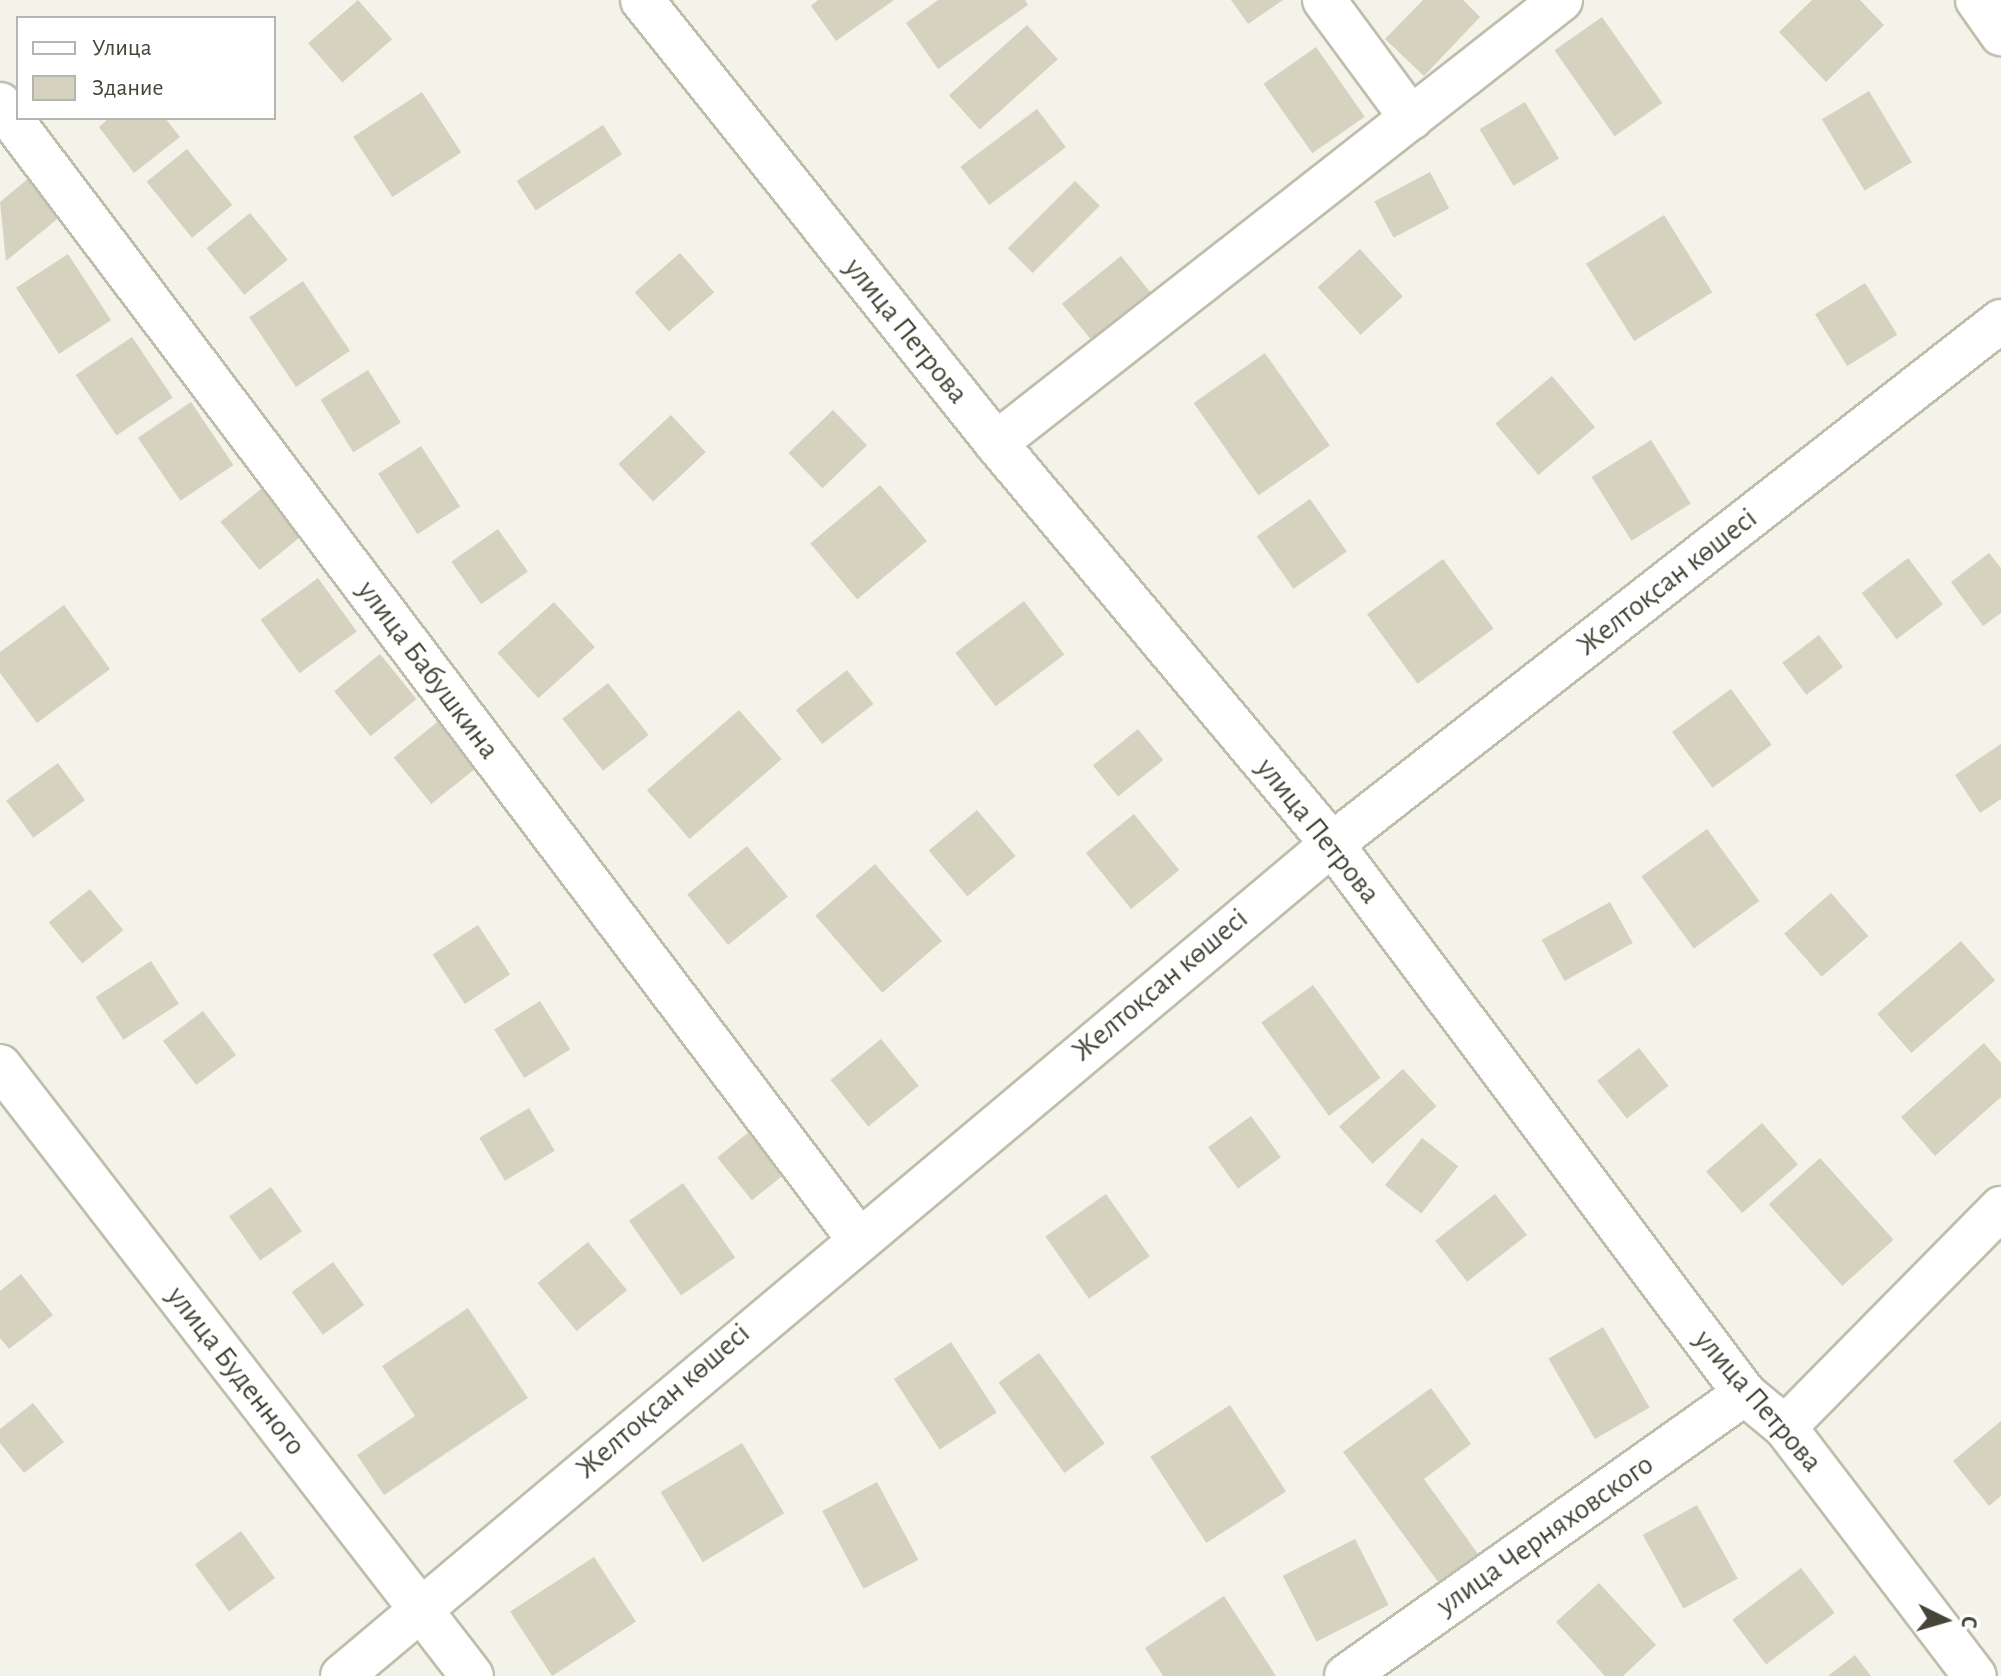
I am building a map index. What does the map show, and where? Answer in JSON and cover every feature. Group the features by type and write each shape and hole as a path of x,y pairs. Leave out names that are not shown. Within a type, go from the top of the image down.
{"street":[{"name":"улица Петрова","path":"642,0 996,443 1332,844 1745,1394 1785,1427 1975,1676"},
{"path":"1324,0 1411,118"},
{"path":"996,443 1561,0"},
{"path":"1977,0 2001,34"},
{"name":"улица Бабушкина","path":"0,104 856,1236"},
{"name":"Желтоқсан көшесі","path":"342,1676 856,1236 1332,844 2001,321"},
{"name":"улица Буденного","path":"0,1066 472,1676"},
{"path":"1785,1427 2001,1208"},
{"name":"улица Черняховского","path":"1346,1676 1745,1394"}],"building":[{"path":"358,0 392,39 342,83 308,43"},
{"path":"818,0 894,0 836,41 811,6"},
{"path":"938,0 1025,0 1028,5 938,69 906,23"},
{"path":"1231,0 1283,0 1248,24"},
{"path":"1423,0 1463,0 1480,17 1424,76 1385,39"},
{"path":"1812,0 1860,0 1884,25 1826,82 1779,32"},
{"path":"1602,17 1662,103 1615,136 1554,50"},
{"path":"1027,25 1058,59 980,129 949,95"},
{"path":"1316,47 1365,117 1312,153 1264,84"},
{"path":"1869,91 1912,162 1865,190 1822,119"},
{"path":"422,92 461,152 392,197 353,137"},
{"path":"1525,102 1559,159 1514,186 1480,129"},
{"path":"1037,109 1066,147 989,205 960,167"},
{"path":"107,120 167,120 180,137 134,173 99,127"},
{"path":"603,125 622,154 536,210 517,181"},
{"path":"187,149 232,205 192,238 147,182"},
{"path":"1430,172 1449,208 1394,238 1374,202"},
{"path":"30,177 61,216 6,261 0,202"},
{"path":"1075,181 1100,206 1033,273 1008,248"},
{"path":"250,213 288,260 244,295 206,248"},
{"path":"1664,215 1712,292 1634,341 1586,264"},
{"path":"1360,249 1403,297 1360,335 1318,287"},
{"path":"680,253 714,292 669,332 635,292"},
{"path":"68,254 111,320 59,354 16,288"},
{"path":"1121,256 1155,298 1096,346 1062,304"},
{"path":"303,281 350,351 296,387 249,317"},
{"path":"1865,283 1897,335 1847,366 1815,314"},
{"path":"132,337 173,398 116,436 76,375"},
{"path":"1265,353 1330,446 1259,495 1194,403"},
{"path":"368,370 401,423 353,452 321,400"},
{"path":"1552,376 1595,427 1538,475 1495,424"},
{"path":"191,402 233,465 180,501 138,438"},
{"path":"833,410 867,445 822,488 788,453"},
{"path":"671,415 706,452 653,501 618,464"},
{"path":"1651,440 1691,504 1631,541 1592,477"},
{"path":"421,446 460,506 417,534 378,474"},
{"path":"267,484 306,532 259,570 220,522"},
{"path":"880,485 927,541 857,599 810,543"},
{"path":"1310,499 1347,551 1293,589 1257,536"},
{"path":"498,529 528,572 481,604 451,562"},
{"path":"1989,553 2001,568 2001,613 1983,626 1951,582"},
{"path":"1908,558 1943,604 1897,639 1862,593"},
{"path":"1443,559 1494,629 1418,684 1367,614"},
{"path":"318,578 357,631 299,673 261,620"},
{"path":"1024,601 1064,655 996,706 955,653"},
{"path":"554,602 595,647 538,698 498,653"},
{"path":"64,605 110,669 37,723 0,673 0,652"},
{"path":"1819,635 1843,667 1806,695 1782,663"},
{"path":"380,654 417,699 371,736 334,691"},
{"path":"847,670 873,704 822,744 796,710"},
{"path":"608,683 649,735 603,771 562,719"},
{"path":"1731,689 1772,745 1712,788 1672,732"},
{"path":"739,710 782,759 690,839 647,790"},
{"path":"441,719 479,766 431,804 394,757"},
{"path":"1138,729 1163,760 1118,797 1093,766"},
{"path":"2001,744 2001,799 1980,813 1955,775"},
{"path":"58,763 85,800 33,838 6,801"},
{"path":"977,810 1016,856 967,896 929,850"},
{"path":"1134,814 1179,870 1131,909 1086,853"},
{"path":"1707,829 1759,901 1694,949 1641,877"},
{"path":"747,846 788,897 728,945 687,894"},
{"path":"875,864 942,941 882,993 815,916"},
{"path":"90,889 123,930 82,964 49,922"},
{"path":"1831,893 1868,936 1822,977 1784,934"},
{"path":"1610,902 1633,943 1565,981 1542,940"},
{"path":"478,925 510,974 465,1004 433,954"},
{"path":"1961,941 1995,980 1911,1053 1877,1014"},
{"path":"151,961 179,1004 123,1040 96,997"},
{"path":"1313,985 1381,1078 1329,1116 1261,1023"},
{"path":"540,1001 570,1049 524,1078 494,1030"},
{"path":"203,1011 236,1055 196,1085 163,1041"},
{"path":"881,1039 919,1086 868,1127 830,1080"},
{"path":"1984,1043 2001,1063 2001,1097 1935,1156 1901,1117"},
{"path":"1639,1048 1669,1086 1627,1118 1597,1081"},
{"path":"1403,1069 1436,1106 1373,1164 1339,1127"},
{"path":"529,1108 555,1151 505,1181 479,1138"},
{"path":"1251,1116 1281,1157 1238,1188 1208,1147"},
{"path":"760,1123 795,1166 752,1200 717,1158"},
{"path":"1762,1123 1798,1165 1742,1213 1706,1172"},
{"path":"1422,1138 1458,1166 1421,1214 1385,1185"},
{"path":"1820,1158 1894,1240 1842,1286 1769,1204"},
{"path":"683,1183 735,1258 681,1295 629,1221"},
{"path":"271,1187 302,1231 260,1260 229,1216"},
{"path":"1106,1194 1150,1256 1089,1299 1045,1236"},
{"path":"1495,1194 1527,1235 1467,1282 1435,1241"},
{"path":"588,1242 627,1290 577,1331 537,1283"},
{"path":"333,1262 364,1305 323,1335 292,1292"},
{"path":"21,1274 53,1315 9,1349 0,1338 0,1291"},
{"path":"468,1308 528,1398 384,1495 357,1455 415,1416 382,1366"},
{"path":"1603,1327 1650,1408 1595,1439 1548,1358"},
{"path":"951,1342 997,1412 940,1449 894,1379"},
{"path":"1039,1353 1105,1444 1064,1473 999,1382"},
{"path":"1431,1388 1471,1444 1424,1479 1483,1561 1444,1590 1343,1452"},
{"path":"33,1403 64,1442 24,1473 0,1443 0,1429"},
{"path":"1230,1405 1286,1491 1206,1543 1150,1457"},
{"path":"2001,1421 2001,1496 1989,1506 1953,1461"},
{"path":"742,1443 784,1513 703,1562 661,1492"},
{"path":"877,1482 918,1560 864,1589 822,1511"},
{"path":"1697,1505 1738,1578 1683,1609 1643,1535"},
{"path":"241,1531 275,1578 229,1611 195,1565"},
{"path":"1355,1539 1389,1605 1316,1642 1283,1576"},
{"path":"594,1557 636,1622 552,1676 510,1611"},
{"path":"1801,1568 1835,1613 1766,1664 1732,1620"},
{"path":"1599,1583 1656,1645 1623,1676 1605,1676 1556,1622"},
{"path":"1224,1596 1276,1676 1163,1676 1145,1648"},
{"path":"1855,1655 1871,1676 1828,1676"}]}
